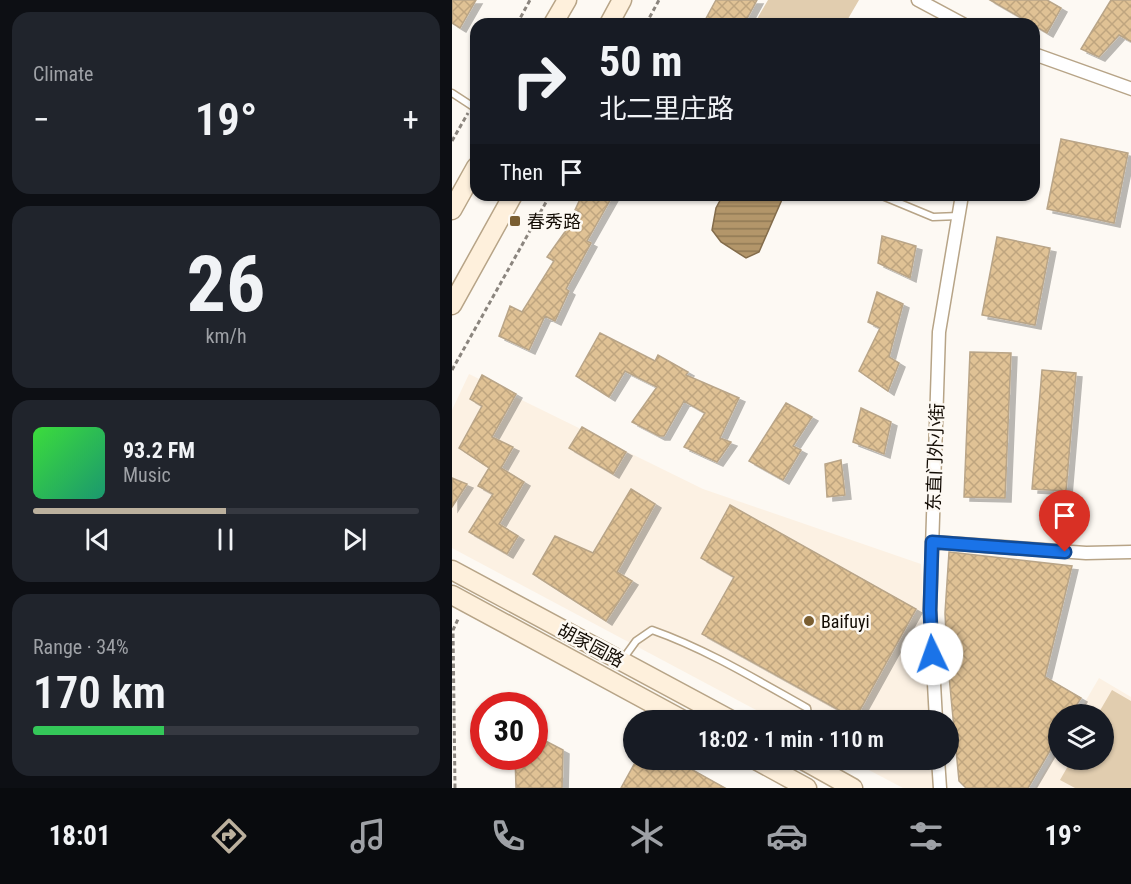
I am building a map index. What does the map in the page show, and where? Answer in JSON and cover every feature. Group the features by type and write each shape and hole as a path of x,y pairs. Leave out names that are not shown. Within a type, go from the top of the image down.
{"street":[{"path":"556,18 567,0"},
{"path":"612,18 622,0"},
{"path":"918,0 952,18"},
{"path":"1040,56 1132,88"},
{"path":"452,210 470,178"},
{"path":"452,305 510,201"},
{"name":"东直门外小街","path":"935,710 930,610 939,332 961,201"},
{"path":"932,542 1086,553 1132,552"},
{"name":"胡家园路","path":"452,570 712,710"},
{"name":"胡家园路","path":"458,598 665,710"},
{"path":"767,770 782,782 807,788"},
{"path":"821,770 853,788"},
{"path":"939,770 940,788"}],"lane":[{"path":"452,93 470,105"},
{"path":"894,201 933,217 959,216"},
{"path":"621,661 636,641 652,630 676,638 718,659 807,710"}],"path":[{"path":"520,18 530,0"},
{"path":"649,18 659,0"},
{"path":"452,141 470,110"},
{"path":"452,370 547,201"},
{"path":"455,788 453,630 458,598"}],"shaded area":[{"path":"768,0 859,0 848,18 758,18"},
{"path":"720,201 781,201 759,252 746,258 721,242 712,230 716,208"},
{"path":"469,374 703,489 921,564 929,710 756,710 452,548 452,410"},
{"path":"1099,678 1131,697 1131,788 1035,788 1048,766 1048,770 1114,770 1114,704 1084,704"},
{"path":"1112,690 1131,701 1131,788 1075,788 1060,780 1066,770 1114,770 1114,704 1104,704"},
{"path":"869,770 933,770 934,788 903,788"}],"building":[{"path":"452,0 476,0 460,28 452,23"},
{"path":"716,0 757,0 747,18 706,18"},
{"path":"990,0 1047,0 1061,8 1047,33 1040,29 1040,18 1021,18"},
{"path":"1111,0 1132,0 1132,42 1119,35 1099,57 1081,49"},
{"path":"1061,139 1128,153 1114,223 1047,209"},
{"path":"579,201 610,201 587,241 591,243 566,289 569,291 555,321 545,316 529,350 499,336 510,306 522,312 554,261 547,257 579,212 575,210"},
{"path":"882,236 916,246 910,278 878,263"},
{"path":"997,237 1050,248 1035,325 982,315"},
{"path":"877,292 903,304 889,357 899,363 888,391 859,371 880,328 868,322"},
{"path":"600,333 655,361 658,355 688,372 686,375 739,398 720,438 731,442 717,462 684,447 705,413 684,401 664,436 659,436 632,422 657,387 625,371 609,397 576,376"},
{"path":"970,352 1011,353 1005,498 964,497"},
{"path":"1042,370 1076,373 1066,491 1032,489"},
{"path":"482,375 516,394 492,437 513,447 501,468 524,482 499,524 518,536 507,554 469,532 493,494 478,486 489,468 459,448 482,406 470,399"},
{"path":"786,403 812,417 793,446 801,450 783,480 749,461"},
{"path":"861,408 891,422 884,454 853,442"},
{"path":"582,427 626,452 613,474 569,448"},
{"path":"841,460 845,495 827,497 825,464"},
{"path":"452,478 467,484 452,507"},
{"path":"631,489 655,504 617,572 632,581 606,621 533,574 555,536 593,553"},
{"name":"Baifuyi","path":"730,505 916,609 860,710 839,710 702,634 734,577 701,558"},
{"path":"949,552 1072,566 1045,677 1081,698 1077,704 1048,704 1048,754 1028,788 966,788 959,781 959,710 952,710 945,613"},
{"path":"548,742 563,750 562,788 516,788 515,770 548,770"},
{"path":"631,770 693,770 725,788 621,788"}],"place":[{"name":"春秀路","path":"515,221"},
{"name":"Baifuyi","path":"809,621"}],"route":[{"path":"932,654 930,610 932,542 1065,552"}]}
